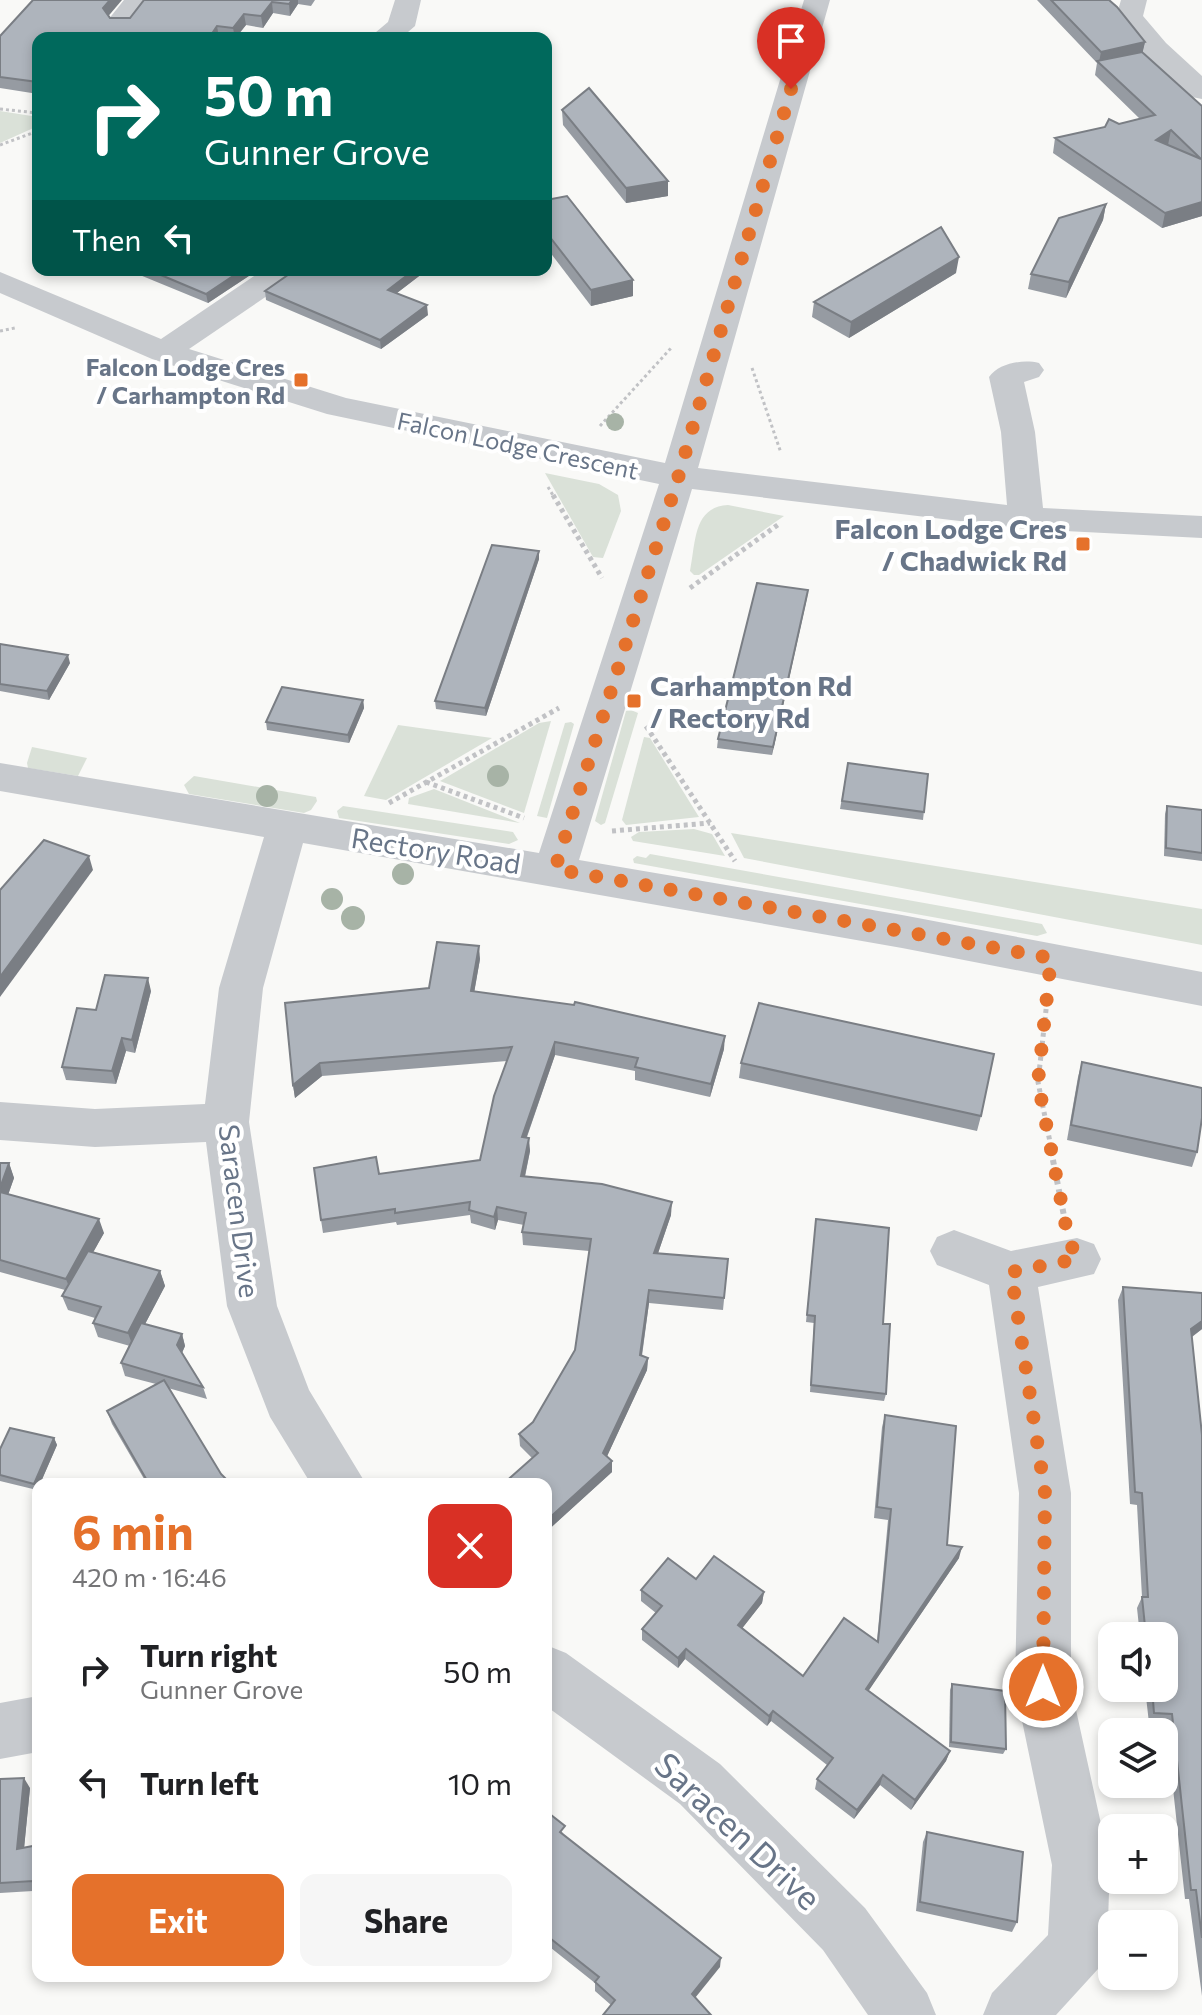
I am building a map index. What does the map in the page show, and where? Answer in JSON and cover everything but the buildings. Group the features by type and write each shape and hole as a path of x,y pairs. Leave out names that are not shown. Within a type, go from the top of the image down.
{"street":[{"path":"392,32 401,26 408,0"},
{"path":"555,869 678,478 817,0"},
{"path":"1134,0 1129,17 1156,49 1202,91"},
{"path":"164,352 275,276"},
{"name":"Falcon Lodge Crescent","path":"0,281 164,352 339,407 678,478 1026,518 1202,527"},
{"path":"1026,518 1018,432 1006,377 1027,370"},
{"name":"Rectory Road","path":"0,777 555,869 1051,958 1202,989"},
{"name":"Saracen Drive","path":"287,827 241,988 226,1122 252,1306 288,1401 336,1478"},
{"path":"0,1121 95,1128 226,1122"},
{"path":"954,1251 1011,1272 1077,1259"},
{"path":"1011,1272 1045,1493 1043,1687 1081,1865 1077,1948 1014,2015"},
{"name":"Saracen Drive","path":"552,1676 700,1784 844,1929 905,2015"},
{"path":"0,1731 32,1725"}],"path":[{"path":"0,109 32,112"},
{"path":"0,145 32,133"},
{"path":"386,805 563,706"},
{"path":"645,724 738,865"},
{"path":"426,782 529,819"},
{"path":"610,831 710,823"},
{"path":"1051,958 1038,1082 1068,1237 1077,1259"}],"shaded area":[{"path":"0,111 32,116 32,129 0,143"},
{"path":"545,473 599,484 618,495 621,511 603,558 593,557"},
{"path":"728,505 784,516 699,575 694,575 690,571 695,538 702,519 717,507"},
{"path":"626,711 638,713 605,823 601,825 595,821"},
{"path":"551,721 524,813 440,781 539,723"},
{"path":"565,723 574,724 547,818 537,816"},
{"path":"398,725 492,738 386,800 364,796"},
{"path":"644,737 650,738 699,817 626,825 622,820"},
{"path":"32,747 87,758 78,776 28,768"},
{"path":"194,776 316,797 317,801 311,810 304,813 189,794 184,785"},
{"path":"434,789 520,823 408,804 409,798"},
{"path":"343,806 513,832 518,840 509,844 339,818 337,811"},
{"path":"694,829 712,834 725,856 633,841 631,837 639,832"},
{"path":"731,833 1202,909 1202,945 744,858"},
{"path":"650,854 1042,924 1047,933 1037,936 634,863 633,859 637,856 646,858"}],"place":[{"name":"Falcon Lodge Cres / Carhampton Rd","path":"301,380"},
{"name":"Falcon Lodge Cres / Chadwick Rd","path":"1083,544"},
{"name":"Carhampton Rd / Rectory Rd","path":"634,701"}],"route":[{"path":"791,89 678,478 555,869 1051,958 1038,1082 1068,1237 1077,1259 1011,1272 1045,1493 1043,1687"}]}
